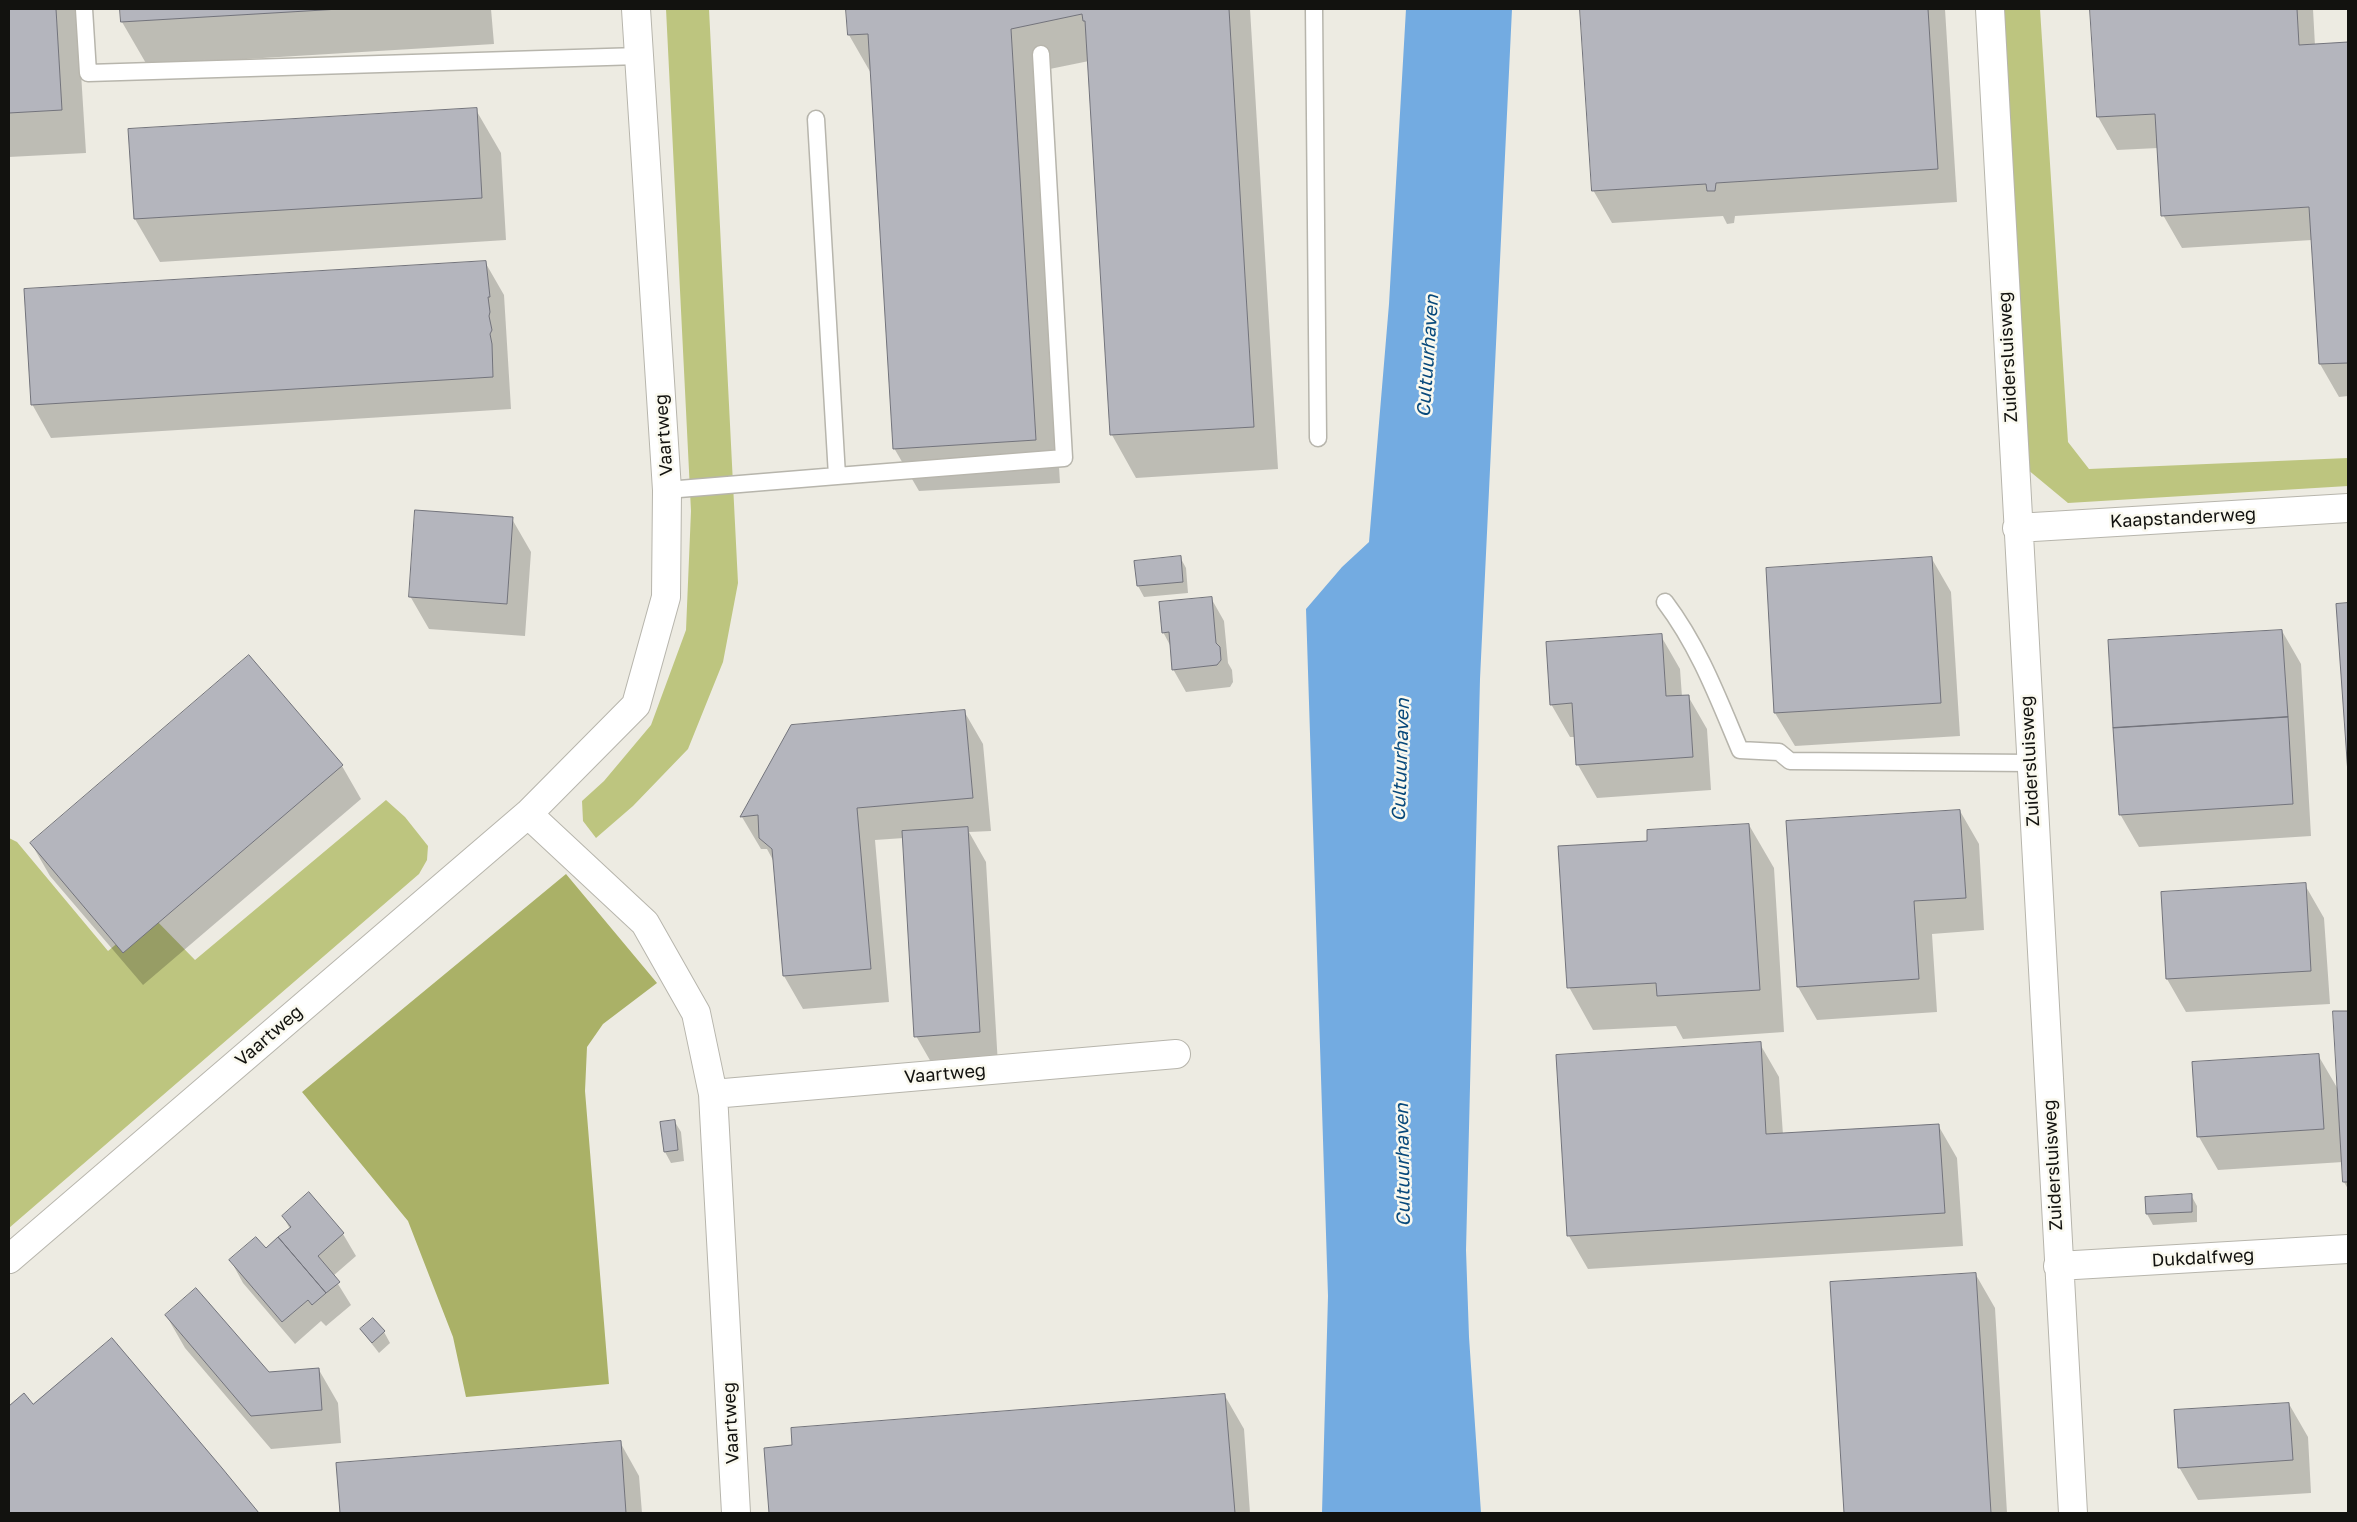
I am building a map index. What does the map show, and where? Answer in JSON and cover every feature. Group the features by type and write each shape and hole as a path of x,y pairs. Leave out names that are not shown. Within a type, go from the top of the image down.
{"street":[{"name":"Vaartweg","path":"9,1258 528,814 636,705 666,596 668,490 636,9"},
{"name":"Zuidersluisweg","path":"1990,9 2017,528 2073,1513"},
{"name":"Kaapstanderweg","path":"2017,528 2348,508"},
{"name":"Vaartweg","path":"528,814 645,923 696,1013 713,1094 736,1513"},
{"name":"Vaartweg","path":"713,1094 1176,1054"},
{"name":"Dukdalfweg","path":"2058,1266 2348,1250"}],"lane":[{"path":"84,9 88,73 639,56"},
{"path":"1314,9 1318,438"},
{"path":"668,490 1064,458 1041,54"},
{"path":"816,119 837,476"},
{"path":"1665,602 1685,628 1710,678 1740,750 1779,752 1790,761 2031,762"}],"green space":[{"path":"666,9 709,9 738,583 723,662 688,749 633,806 596,838 583,821 582,801 604,781 651,725 686,630 691,511"},
{"path":"2004,9 2040,9 2068,442 2089,469 2348,458 2348,486 2068,503 2027,469"},
{"path":"386,800 405,817 428,846 427,860 419,874 9,1228 9,838 17,842 108,951 151,915 195,960"},
{"path":"566,874 657,983 603,1024 587,1047 585,1091 609,1384 466,1397 453,1337 408,1221 302,1092"}],"water":[{"name":"Cultuurhaven","path":"1406,9 1512,9 1480,679 1466,1250 1469,1337 1481,1513 1322,1513 1328,1296 1306,609 1342,567 1369,542 1389,304"}],"building":[{"path":"9,9 56,9 62,110 9,113"},
{"path":"120,9 340,9 121,22"},
{"path":"846,9 1229,9 1254,427 1110,435 1085,21 1083,21 1082,14 1011,29 1036,440 893,449 868,34 848,35"},
{"path":"1580,9 1928,9 1938,169 1716,183 1715,191 1707,191 1706,184 1592,191"},
{"path":"2090,9 2297,9 2299,45 2348,42 2348,363 2319,364 2309,207 2161,216 2155,114 2097,117"},
{"path":"477,108 482,198 134,219 128,129"},
{"path":"486,261 490,297 488,297 489,316 492,330 490,334 493,377 31,405 24,289"},
{"path":"415,510 513,517 507,604 409,597"},
{"path":"1181,556 1183,582 1137,586 1134,561"},
{"path":"1932,557 1941,703 1774,713 1766,568"},
{"path":"1212,597 1216,643 1220,647 1221,660 1217,665 1172,670 1169,632 1162,633 1159,602"},
{"path":"2348,603 2348,774 2336,604"},
{"path":"2282,630 2288,717 2113,728 2108,640"},
{"path":"1662,634 1666,696 1689,695 1693,757 1576,765 1572,703 1550,705 1546,642"},
{"path":"249,655 343,765 123,953 30,843"},
{"path":"965,710 973,798 857,808 871,969 783,976 772,849 759,838 758,815 740,817 791,725"},
{"path":"2288,717 2293,804 2119,815 2113,728"},
{"path":"1960,810 1966,898 1914,901 1919,979 1797,987 1786,821"},
{"path":"1749,824 1760,990 1657,996 1656,983 1567,988 1558,846 1647,841 1647,830"},
{"path":"968,827 980,1032 914,1037 902,831"},
{"path":"2306,883 2311,971 2166,979 2161,892"},
{"path":"2333,1011 2348,1011 2348,1182 2343,1182"},
{"path":"1761,1042 1766,1134 1939,1124 1945,1213 1567,1236 1556,1055"},
{"path":"2319,1054 2324,1129 2197,1137 2192,1062"},
{"path":"675,1120 678,1150 664,1152 660,1122"},
{"path":"309,1192 344,1233 318,1256 340,1282 326,1293 278,1237 291,1227 282,1216"},
{"path":"2192,1194 2192,1212 2146,1214 2145,1197"},
{"path":"256,1237 266,1248 278,1237 326,1293 312,1305 308,1300 282,1322 229,1260"},
{"path":"1976,1273 1991,1513 1844,1513 1830,1282"},
{"path":"196,1288 269,1372 319,1368 322,1410 251,1416 165,1315"},
{"path":"373,1318 385,1331 372,1343 360,1329"},
{"path":"112,1338 259,1513 9,1513 9,1406 24,1393 33,1404"},
{"path":"1225,1394 1235,1513 769,1513 764,1448 792,1445 791,1428"},
{"path":"2289,1403 2293,1460 2178,1468 2174,1410"},
{"path":"621,1441 626,1513 340,1513 336,1463"}]}
